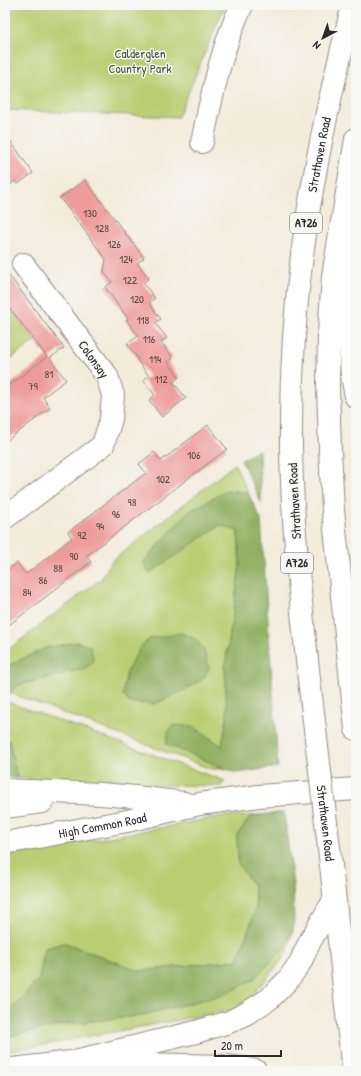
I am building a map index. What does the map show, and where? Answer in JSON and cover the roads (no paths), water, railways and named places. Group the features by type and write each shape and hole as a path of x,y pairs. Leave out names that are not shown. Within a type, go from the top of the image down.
{"main road":[{"path":"202,142 215,82 233,23 242,5"},
{"name":"Strathaven Road","path":"353,5 339,58 315,169 306,224 296,311 291,446 292,490 299,589 353,1071"},
{"name":"A726","path":"355,715 333,510 328,386 329,334 333,276 356,140"},
{"path":"356,240 350,342 352,376 356,397"},
{"name":"Colonsay","path":"5,518 103,445 111,419 113,395 107,376 23,264"},
{"name":"High Common Road","path":"5,843 127,821 199,804 259,796 356,788"},
{"name":"High Common Road","path":"5,790 100,794 199,804"},
{"name":"High Common Road","path":"5,807 100,794"},
{"path":"5,1070 71,1062 196,1032 229,1022 247,1013 269,999 287,981 300,963 309,943 334,900"},
{"path":"71,1062 224,1066 256,1071"}],"park label":[{"name":"Calderglen Country Park","path":"140,60"}]}
